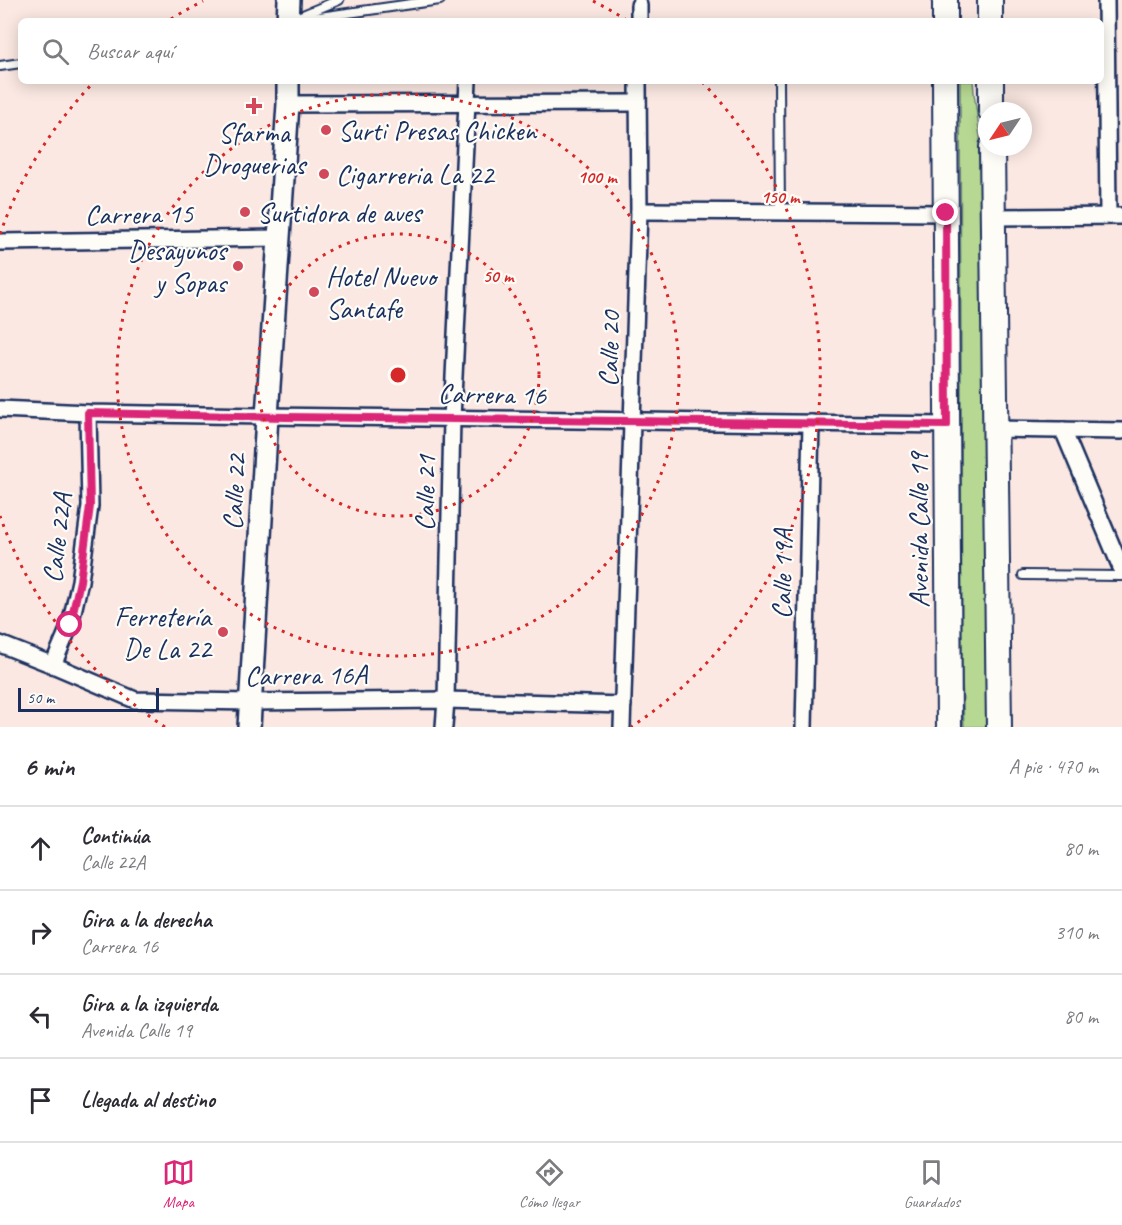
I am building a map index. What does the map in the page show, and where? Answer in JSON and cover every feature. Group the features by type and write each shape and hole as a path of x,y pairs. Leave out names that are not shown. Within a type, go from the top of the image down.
{"main road":[{"path":"945,0 945,18"},
{"path":"990,0 990,18"},
{"name":"Avenida Calle 19","path":"945,84 949,727"},
{"path":"991,84 991,102"},
{"path":"992,156 999,727"}],"street":[{"path":"289,0 289,18"},
{"path":"993,217 1115,216 1106,0"},
{"path":"639,5 639,18"},
{"name":"Calle 22","path":"249,727 288,84"},
{"name":"Calle 21","path":"444,727 452,419 468,84"},
{"name":"Calle 20","path":"622,727 639,211 638,84"},
{"path":"288,104 327,99 466,104 638,103"},
{"path":"639,211 946,213"},
{"name":"Carrera 15","path":"0,242 279,238"},
{"name":"Carrera 16","path":"0,409 88,413 947,425"},
{"name":"Calle 22A","path":"53,665 70,625 90,506 88,413"},
{"name":"Calle 19A","path":"804,727 811,423"},
{"path":"995,429 1122,431"},
{"path":"1063,430 1122,570"},
{"name":"Carrera 16A","path":"0,644 135,700 251,702 446,700 623,705"}],"lane":[{"path":"296,18 339,0"},
{"path":"311,18 440,0"},
{"path":"0,66 18,63"},
{"path":"779,84 780,212"},
{"path":"1023,575 1122,576"}],"green space":[{"path":"960,84 973,84 978,122 978,156 982,156 986,727 964,727"}],"place":[{"name":"Sfarma Droguerias","path":"254,106"},
{"name":"Surti Presas Chicken","path":"326,130"},
{"name":"Cigarreria La 22","path":"324,174"},
{"name":"Surtidora de aves","path":"245,212"},
{"name":"Desayunos y Sopas","path":"238,266"},
{"name":"Hotel Nuevo Santafe","path":"314,292"},
{"name":"Ferretería De La 22","path":"223,632"}],"route":[{"path":"70,625 80,581 90,506 88,413 947,425 946,213"}]}
